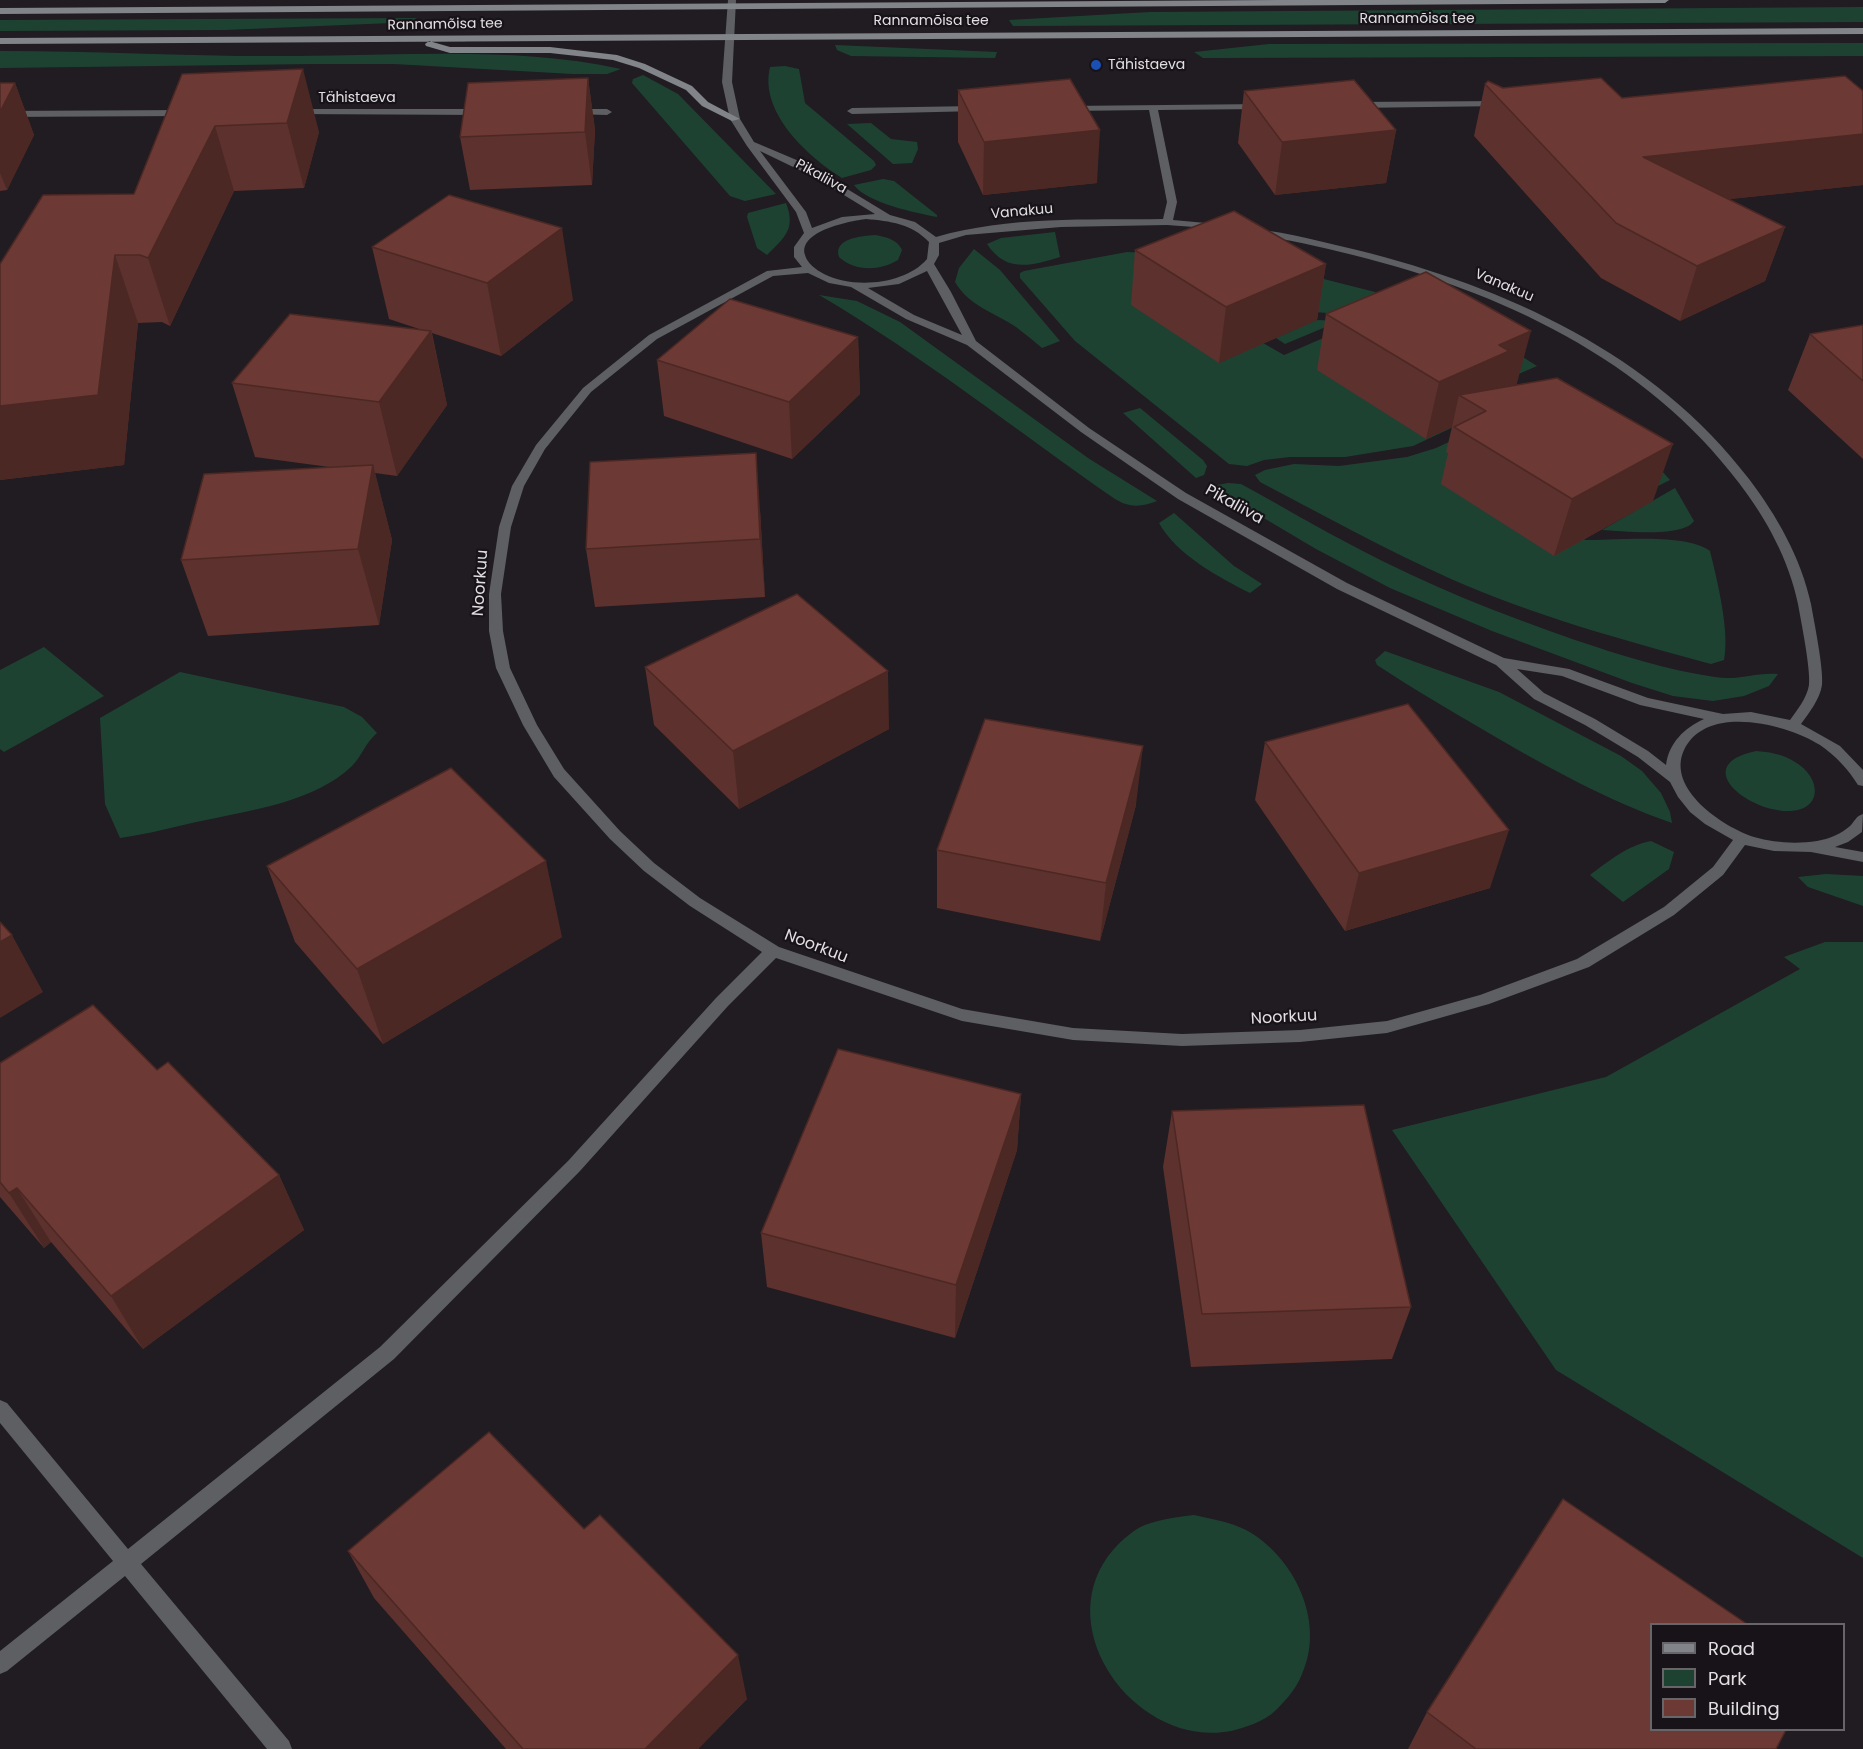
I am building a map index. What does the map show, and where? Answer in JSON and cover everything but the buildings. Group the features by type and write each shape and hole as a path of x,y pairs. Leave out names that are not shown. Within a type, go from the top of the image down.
{"main road":[{"name":"Rannamõisa tee","path":"0,11 732,3 1665,0"},
{"name":"Rannamõisa tee","path":"0,41 732,35 1863,31"},
{"path":"412,39 450,50 549,50 614,57 642,66 689,88 705,104 735,119"}],"street":[{"name":"Pikaliiva","path":"732,3 732,35 727,82 735,119 750,144 801,212 809,233"},
{"path":"1347,105 1507,104"},
{"path":"1053,108 1272,106"},
{"path":"1153,107 1172,202 1167,222"},
{"path":"852,111 984,109"},
{"name":"Tähistaeva","path":"287,112 499,112"},
{"path":"559,112 607,112"},
{"path":"0,114 198,113"},
{"name":"Pikaliiva","path":"750,144 769,150 820,174 888,217"},
{"path":"888,217 917,226 934,241 934,257 929,265 897,281 853,284 836,282 810,270 802,261 799,252 802,242 809,233 824,224 844,218 888,217"},
{"name":"Vanakuu","path":"934,241 965,232 997,229 1061,224 1167,222 1278,235 1437,275 1514,305 1554,324 1615,363 1686,417 1731,462 1752,488 1788,548 1805,602 1816,686 1793,726"},
{"path":"929,265 946,292 971,343"},
{"name":"Noorkuu","path":"810,270 771,273 654,337 587,390 540,448 518,486 505,527 495,594 496,631 504,668 530,724 559,773 615,835 650,867 695,902 773,951 962,1015 1073,1034 1182,1040 1300,1036 1387,1027 1483,1000 1583,963 1669,911 1718,871 1742,838"},
{"path":"853,284 910,317 971,343"},
{"name":"Pikaliiva","path":"971,343 1084,430 1182,496 1342,586 1501,662"},
{"path":"1501,662 1564,672 1645,702 1723,719"},
{"path":"1501,662 1539,696 1634,748 1674,778"},
{"path":"1863,781 1856,769 1839,751 1818,737 1793,726 1769,720 1745,717 1723,719 1699,726 1682,740 1673,757 1674,778 1683,795 1698,812 1718,826 1742,838 1777,847 1811,848 1863,857"},
{"path":"1811,848 1839,841 1859,827 1863,819"},
{"path":"0,1664 387,1353 574,1166 722,1002 773,951"},
{"path":"0,1408 281,1749"}],"green space":[{"path":"1863,7 1863,22 1013,26 1009,20 1150,12"},
{"path":"416,18 415,22 225,30 0,31 0,20"},
{"path":"1863,43 1863,56 1203,58 1194,52 1269,44"},
{"path":"835,45 997,52 995,58 851,56 837,50"},
{"path":"0,51 258,56 500,55 541,57 621,69 607,74 573,74 394,64 0,68"},
{"path":"785,66 799,69 805,103 874,161 876,165 871,170 842,178 814,158 789,131 779,116 768,84 770,67"},
{"path":"643,75 678,94 776,194 745,201 730,196 632,83 633,79"},
{"path":"871,123 891,139 917,142 918,149 912,163 893,164 847,124"},
{"path":"883,179 894,181 937,217 880,202 854,185"},
{"path":"786,203 790,220 787,232 767,255 757,248 747,217 748,213"},
{"path":"1055,232 1060,257 1039,263 1020,265 1002,260 987,244 1001,238"},
{"path":"875,235 897,243 902,250 898,260 876,268 868,268 852,265 839,257 838,251 844,242 856,237"},
{"path":"974,249 1000,270 1060,341 1042,348 1016,327 975,303 961,290 955,282 959,268"},
{"path":"1127,252 1300,273 1375,292 1381,300 1352,315 1303,311 1219,363 1263,343 1284,355 1402,304 1510,349 1537,366 1505,380 1464,422 1413,446 1345,457 1290,457 1264,460 1247,466 1229,464 1075,341 1020,278 1020,273 1024,271"},
{"path":"819,295 857,301 900,322 1088,458 1157,501 1136,506 1115,499 933,368"},
{"path":"1317,320 1340,321 1285,344 1276,338"},
{"path":"1558,391 1646,453 1670,480 1642,494 1584,540 1668,540 1700,545 1710,551 1724,620 1724,660 1711,664 1515,605 1451,579 1355,532 1260,482 1255,475 1265,470 1294,464 1339,466 1407,457 1436,448"},
{"path":"1140,408 1203,460 1207,466 1204,475 1196,478 1123,413"},
{"path":"1241,484 1383,562 1437,587 1575,640 1644,662 1697,674 1731,678 1778,674 1769,686 1744,696 1713,701 1673,696 1632,683 1492,631 1390,588 1316,549 1225,495 1217,485"},
{"path":"1675,488 1694,521 1688,526 1665,532 1602,530"},
{"path":"1174,513 1234,566 1262,584 1250,593 1187,555 1167,535 1159,523"},
{"path":"44,647 104,696 4,752 0,749 0,670"},
{"path":"1385,651 1499,692 1621,756 1642,771 1661,793 1670,812 1672,823 1577,782 1432,699 1377,665 1375,660"},
{"path":"180,672 344,707 362,717 377,733 352,766 321,788 302,796 263,808 120,838 105,804 100,718"},
{"path":"1756,751 1781,755 1804,768 1814,784 1815,792 1808,805 1789,811 1773,809 1757,804 1732,787 1726,776 1727,766 1736,758"},
{"path":"1651,841 1674,852 1669,869 1623,902 1590,875 1626,850"},
{"path":"1826,874 1863,876 1863,906 1808,887 1798,877"},
{"path":"1825,942 1863,942 1863,1558 1556,1370 1392,1130 1606,1077 1800,969 1784,957"},
{"path":"1194,1515 1240,1527 1263,1542 1291,1573 1301,1592 1307,1612 1310,1633 1308,1654 1302,1674 1294,1689 1266,1718 1231,1731 1196,1732 1163,1721 1135,1702 1112,1676 1096,1646 1090,1613 1095,1581 1113,1550 1120,1543 1132,1532 1145,1525"}],"place":[{"name":"Tähistaeva","path":"1096,65"}]}
